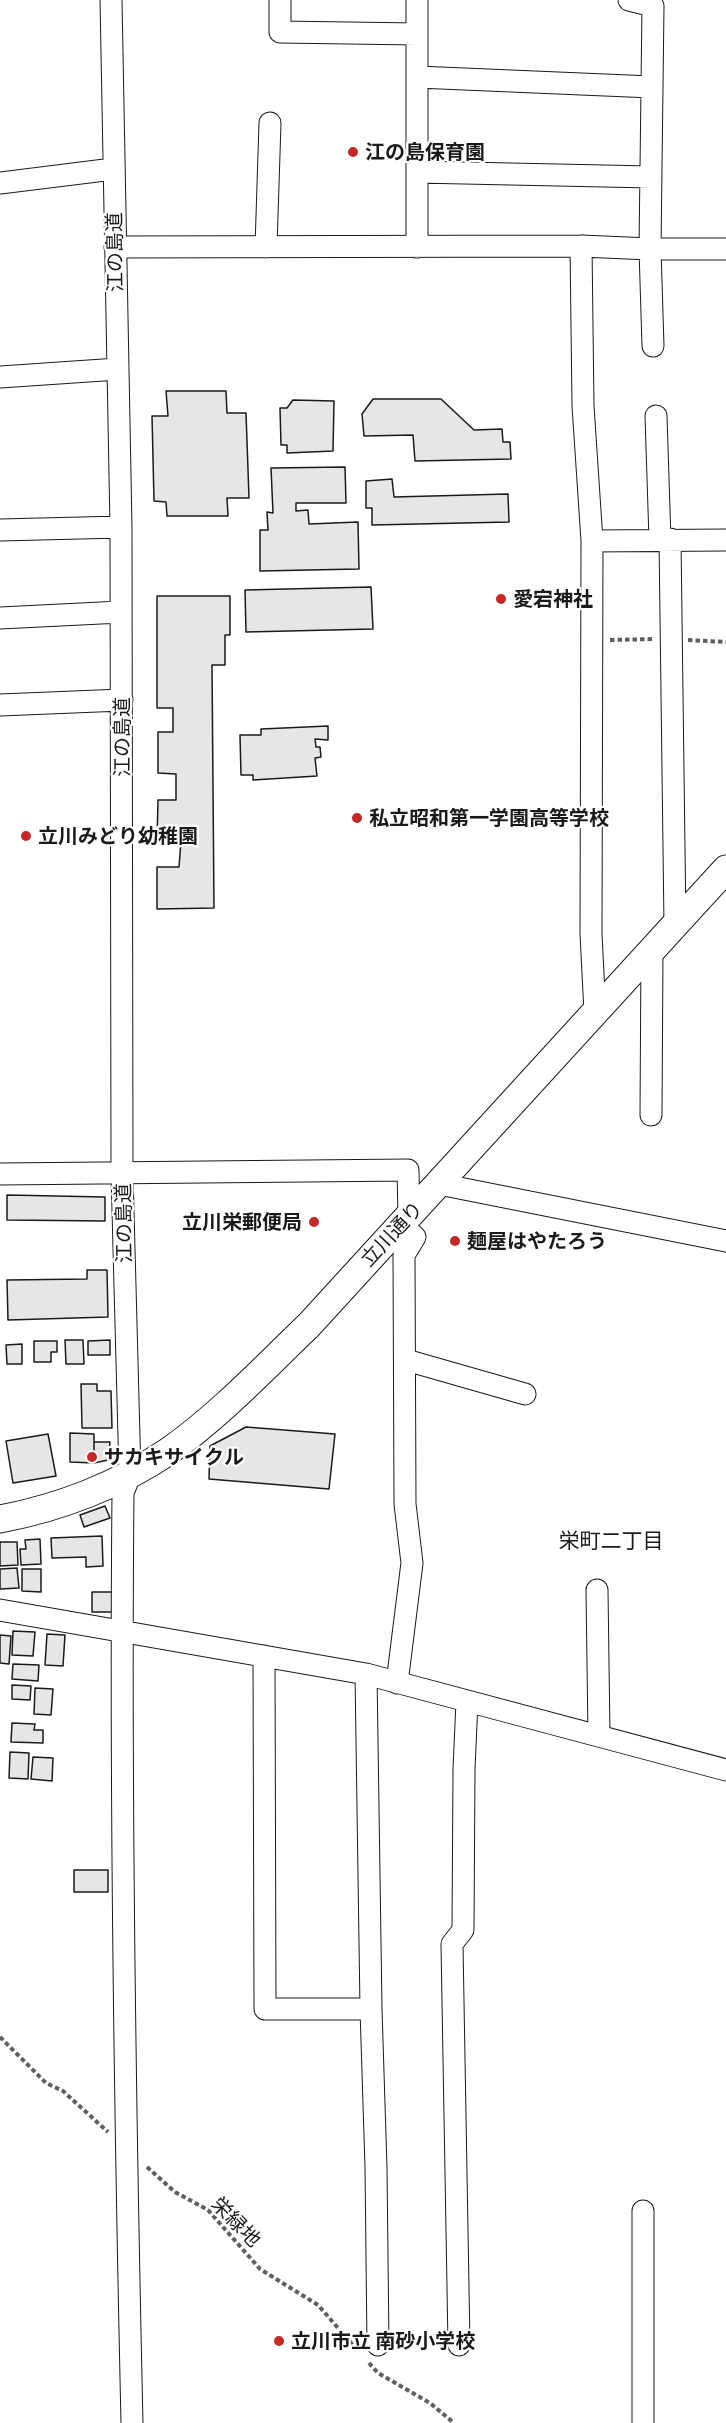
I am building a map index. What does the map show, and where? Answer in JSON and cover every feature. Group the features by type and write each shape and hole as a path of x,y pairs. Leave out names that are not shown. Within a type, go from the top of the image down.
{"main road":[{"name":"立川通り","path":"0,1520 85,1495 130,1475 169,1450 250,1381 309,1325 726,869"}],"street":[{"name":"江の島道","path":"111,0 122,612 122,1173 130,1475 123,1493 122,1633 125,2148 132,2423"},
{"path":"280,0 280,32 417,34"},
{"path":"417,0 417,247"},
{"path":"629,0 653,6 650,249 653,346"},
{"path":"417,78 652,87"},
{"path":"266,247 270,123"},
{"path":"0,183 113,169"},
{"path":"417,172 651,177"},
{"path":"115,247 581,246 726,249"},
{"path":"581,246 583,406 592,541 591,934 595,1013"},
{"path":"0,377 118,369"},
{"path":"656,416 665,540 675,925"},
{"path":"0,530 121,527"},
{"path":"592,541 726,540"},
{"path":"0,618 122,612"},
{"path":"0,705 122,700"},
{"path":"651,1115 652,950"},
{"path":"0,1174 408,1170 405,1220 415,1237 404,1256 405,1504 412,1563 396,1683"},
{"path":"439,1184 726,1241"},
{"path":"406,1360 525,1394"},
{"path":"597,1590 599,1737"},
{"path":"0,1610 366,1674 726,1770"},
{"path":"264,1656 265,2009 370,2009"},
{"path":"366,1674 370,2009 376,2167 378,2345"},
{"path":"459,2344 452,1944 463,1930 464,1769 467,1701"},
{"path":"643,2211 643,2423"}],"path":[{"name":"栄緑地","path":"0,2037 46,2083 63,2091 175,2192 208,2210 260,2269 318,2305 378,2373 430,2403 454,2423"}],"building":[{"path":"166,391 226,391 227,413 246,413 249,498 227,498 228,516 167,516 166,502 154,501 152,416 168,416"},
{"path":"373,399 441,399 474,430 502,429 503,442 510,442 511,459 415,461 413,435 364,436 362,414"},
{"path":"293,400 334,401 333,451 287,453 287,445 281,445 280,408 287,408"},
{"path":"345,467 346,503 296,503 296,511 308,510 309,524 358,522 359,569 260,571 260,530 268,530 267,512 273,513 271,468"},
{"path":"392,479 394,497 508,494 509,522 372,525 372,508 366,508 366,481"},
{"path":"371,587 373,629 246,632 245,590"},
{"path":"157,596 230,596 230,635 225,635 225,665 212,665 214,908 157,909 157,867 179,867 181,841 157,841 158,800 176,800 176,774 158,773 158,732 173,732 173,708 157,708"},
{"path":"328,726 328,740 315,739 316,747 320,747 321,757 315,758 317,776 253,780 253,775 241,775 240,735 261,735 261,729"},
{"path":"7,1195 105,1197 105,1221 7,1220"},
{"path":"87,1270 107,1270 108,1317 8,1320 7,1280 87,1279"},
{"path":"65,1340 83,1340 84,1364 66,1364"},
{"path":"110,1340 110,1355 88,1355 88,1341"},
{"path":"34,1341 57,1341 57,1352 51,1352 51,1362 34,1362"},
{"path":"22,1344 22,1364 7,1364 6,1345"},
{"path":"81,1384 97,1384 97,1391 111,1391 112,1428 82,1428"},
{"path":"246,1427 335,1434 329,1489 209,1479 210,1446"},
{"path":"70,1433 94,1434 94,1463 70,1462"},
{"path":"48,1434 56,1476 13,1483 6,1441"},
{"path":"94,1442 110,1442 108,1460 94,1463"},
{"path":"105,1506 110,1518 84,1527 80,1515"},
{"path":"102,1536 103,1566 86,1567 86,1557 52,1558 51,1538"},
{"path":"40,1539 41,1564 21,1565 20,1549 26,1549 25,1540"},
{"path":"0,1542 17,1542 18,1565 0,1566"},
{"path":"17,1568 19,1588 0,1589 0,1569"},
{"path":"22,1569 41,1569 41,1592 22,1591"},
{"path":"92,1592 114,1592 114,1612 92,1612"},
{"path":"13,1631 35,1632 33,1656 12,1655"},
{"path":"47,1634 65,1635 63,1666 45,1665"},
{"path":"0,1635 11,1636 9,1664 0,1663"},
{"path":"13,1664 39,1665 38,1681 12,1679"},
{"path":"12,1685 31,1686 30,1700 12,1699"},
{"path":"35,1688 53,1689 51,1715 34,1714"},
{"path":"12,1723 35,1724 34,1730 43,1730 43,1743 11,1742"},
{"path":"10,1752 29,1753 28,1779 9,1778"},
{"path":"33,1757 53,1758 52,1781 31,1779"},
{"path":"74,1870 108,1870 108,1892 74,1892"}],"place":[{"name":"江の島保育園","path":"353,152"},
{"name":"愛宕神社","path":"501,599"},
{"name":"私立昭和第一学園高等学校","path":"357,818"},
{"name":"立川みどり幼稚園","path":"26,836"},
{"name":"立川栄郵便局","path":"314,1222"},
{"name":"麺屋はやたろう","path":"455,1241"},
{"name":"サカキサイクル","path":"92,1457"},
{"name":"立川市立 南砂小学校","path":"279,2341"}],"district":[{"name":"栄町二丁目","path":"611,1541"}]}
